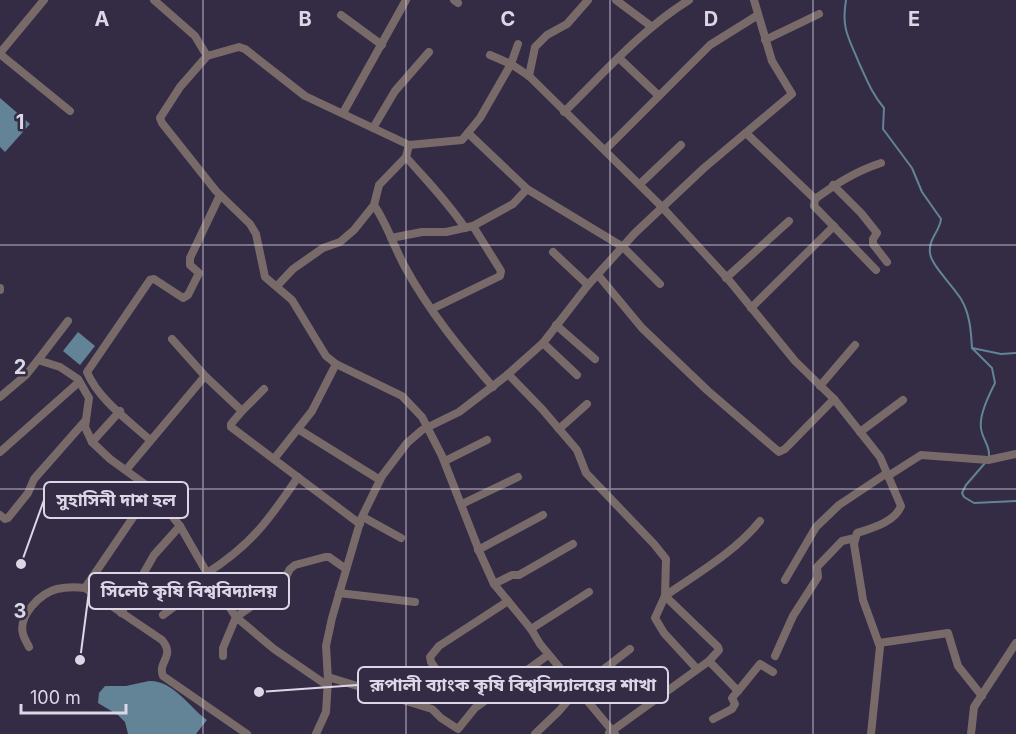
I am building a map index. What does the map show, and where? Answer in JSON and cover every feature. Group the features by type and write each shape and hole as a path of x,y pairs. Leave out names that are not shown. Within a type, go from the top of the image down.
{"street":[{"path":"44,0 0,53 70,111"},
{"path":"154,0 195,36 207,56"},
{"path":"344,113 406,0"},
{"path":"529,76 535,47 546,35 567,24 588,0"},
{"path":"616,0 652,27"},
{"path":"564,112 652,27 689,0"},
{"path":"316,734 326,712 328,681 326,646 361,520 380,480 407,443 422,430 459,412 508,375 543,344 588,285 662,207 792,94 772,61 754,0"},
{"path":"765,40 819,14"},
{"path":"341,15 382,45"},
{"path":"605,150 710,45 758,15"},
{"path":"518,45 511,64 480,118 462,140 409,145 305,96 245,49 239,47 207,56 180,87 160,118 220,195 250,224 256,234 265,277 292,300 326,356 336,364 402,396 429,426 462,504 478,550 494,584 612,733 709,661 719,650 718,646 665,596"},
{"path":"373,128 395,91 429,52"},
{"path":"490,55 511,64 529,76 640,184 726,278 795,361 834,399 880,457 902,506 899,511 879,526 857,533 854,544 863,600 879,643 878,684 872,709 871,734"},
{"path":"619,58 659,96"},
{"path":"468,133 527,189 623,247 660,284"},
{"path":"746,133 815,199"},
{"path":"277,286 293,269 323,248 340,242 354,230 374,205 379,185 406,156 409,145"},
{"path":"640,184 681,145"},
{"path":"406,156 469,227 501,271 500,276 432,309"},
{"path":"876,270 814,206 815,199 833,185 862,169 881,163"},
{"path":"833,185 877,233 873,244 887,262"},
{"path":"391,238 469,227 513,204 527,189"},
{"path":"150,440 91,380 87,372 150,280 154,279 183,298 188,295 199,273 190,265 190,258 220,195"},
{"path":"374,205 406,268 432,309 463,352 493,387"},
{"path":"726,278 789,221"},
{"path":"752,308 834,226"},
{"path":"553,252 588,285"},
{"path":"598,275 642,328 708,391 779,452 785,449 834,399"},
{"path":"0,398 26,375 68,321"},
{"path":"556,325 595,359"},
{"path":"172,339 205,376 242,411"},
{"path":"543,344 577,375"},
{"path":"820,386 855,345"},
{"path":"38,360 60,367 79,382 89,398 85,427 92,442 151,490 180,526 214,585 236,617 274,649 328,681 432,709 458,729 475,708 548,655"},
{"path":"274,459 318,401 336,364"},
{"path":"508,375 577,450 586,473 666,559 665,596 655,618 664,633 697,669"},
{"path":"126,470 205,376"},
{"path":"0,452 79,382"},
{"path":"264,389 230,426 361,520 401,538"},
{"path":"860,432 903,400"},
{"path":"559,429 587,404"},
{"path":"92,442 120,411"},
{"path":"0,515 5,519 8,518 28,493 34,479 86,420"},
{"path":"298,429 380,480"},
{"path":"445,461 487,440"},
{"path":"785,580 816,527 839,505 921,455 988,460 1016,454"},
{"path":"207,573 228,560 254,537 298,477"},
{"path":"462,504 518,477"},
{"path":"85,588 151,490"},
{"path":"478,550 543,515"},
{"path":"665,596 721,557 751,532 760,521"},
{"path":"121,613 154,555 180,526"},
{"path":"775,656 793,616 818,577 818,567 842,541 855,538"},
{"path":"494,584 512,574 519,575 573,544"},
{"path":"223,656 223,648 236,617 276,589 283,582 290,568 325,556 346,568"},
{"path":"163,615 187,597 214,585"},
{"path":"29,647 23,634 23,622 27,613 40,599 54,590 70,587 85,588 162,640 168,653 161,668 163,676 247,734"},
{"path":"531,629 589,592"},
{"path":"339,593 415,602"},
{"path":"443,680 430,657 439,646 508,601"},
{"path":"879,643 948,633 958,666 982,696"},
{"path":"970,734 974,707 1016,643"},
{"path":"535,734 560,711 577,690 630,649"},
{"path":"709,661 738,691"},
{"path":"713,719 732,709 735,704 732,698 760,664 773,672"}],"water":[{"path":"0,98 30,124 5,152 0,147"},
{"path":"78,332 95,346 80,365 63,351"},
{"path":"149,681 158,682 173,689 207,720 196,734 128,734 125,722 98,703 99,693 105,686 126,686"}],"waterway":[{"path":"846,0 847,33 870,87 884,108 883,129 912,168 922,192 941,219 931,243 931,258 964,305 972,348 992,368 995,383 981,417 982,432 989,456"},
{"path":"972,348 1001,354 1016,353"},
{"path":"985,463 966,485 962,493 964,497 974,503 1016,501"}],"place":[{"name":"সুহাসিনী দাশ হল","path":"21,564"},
{"name":"সিলেট কৃষি বিশ্ববিদ্যালয়","path":"80,660"},
{"name":"রূপালী ব্যাংক কৃষি বিশ্ববিদ্যালয়ের শাখা","path":"259,692"}]}
